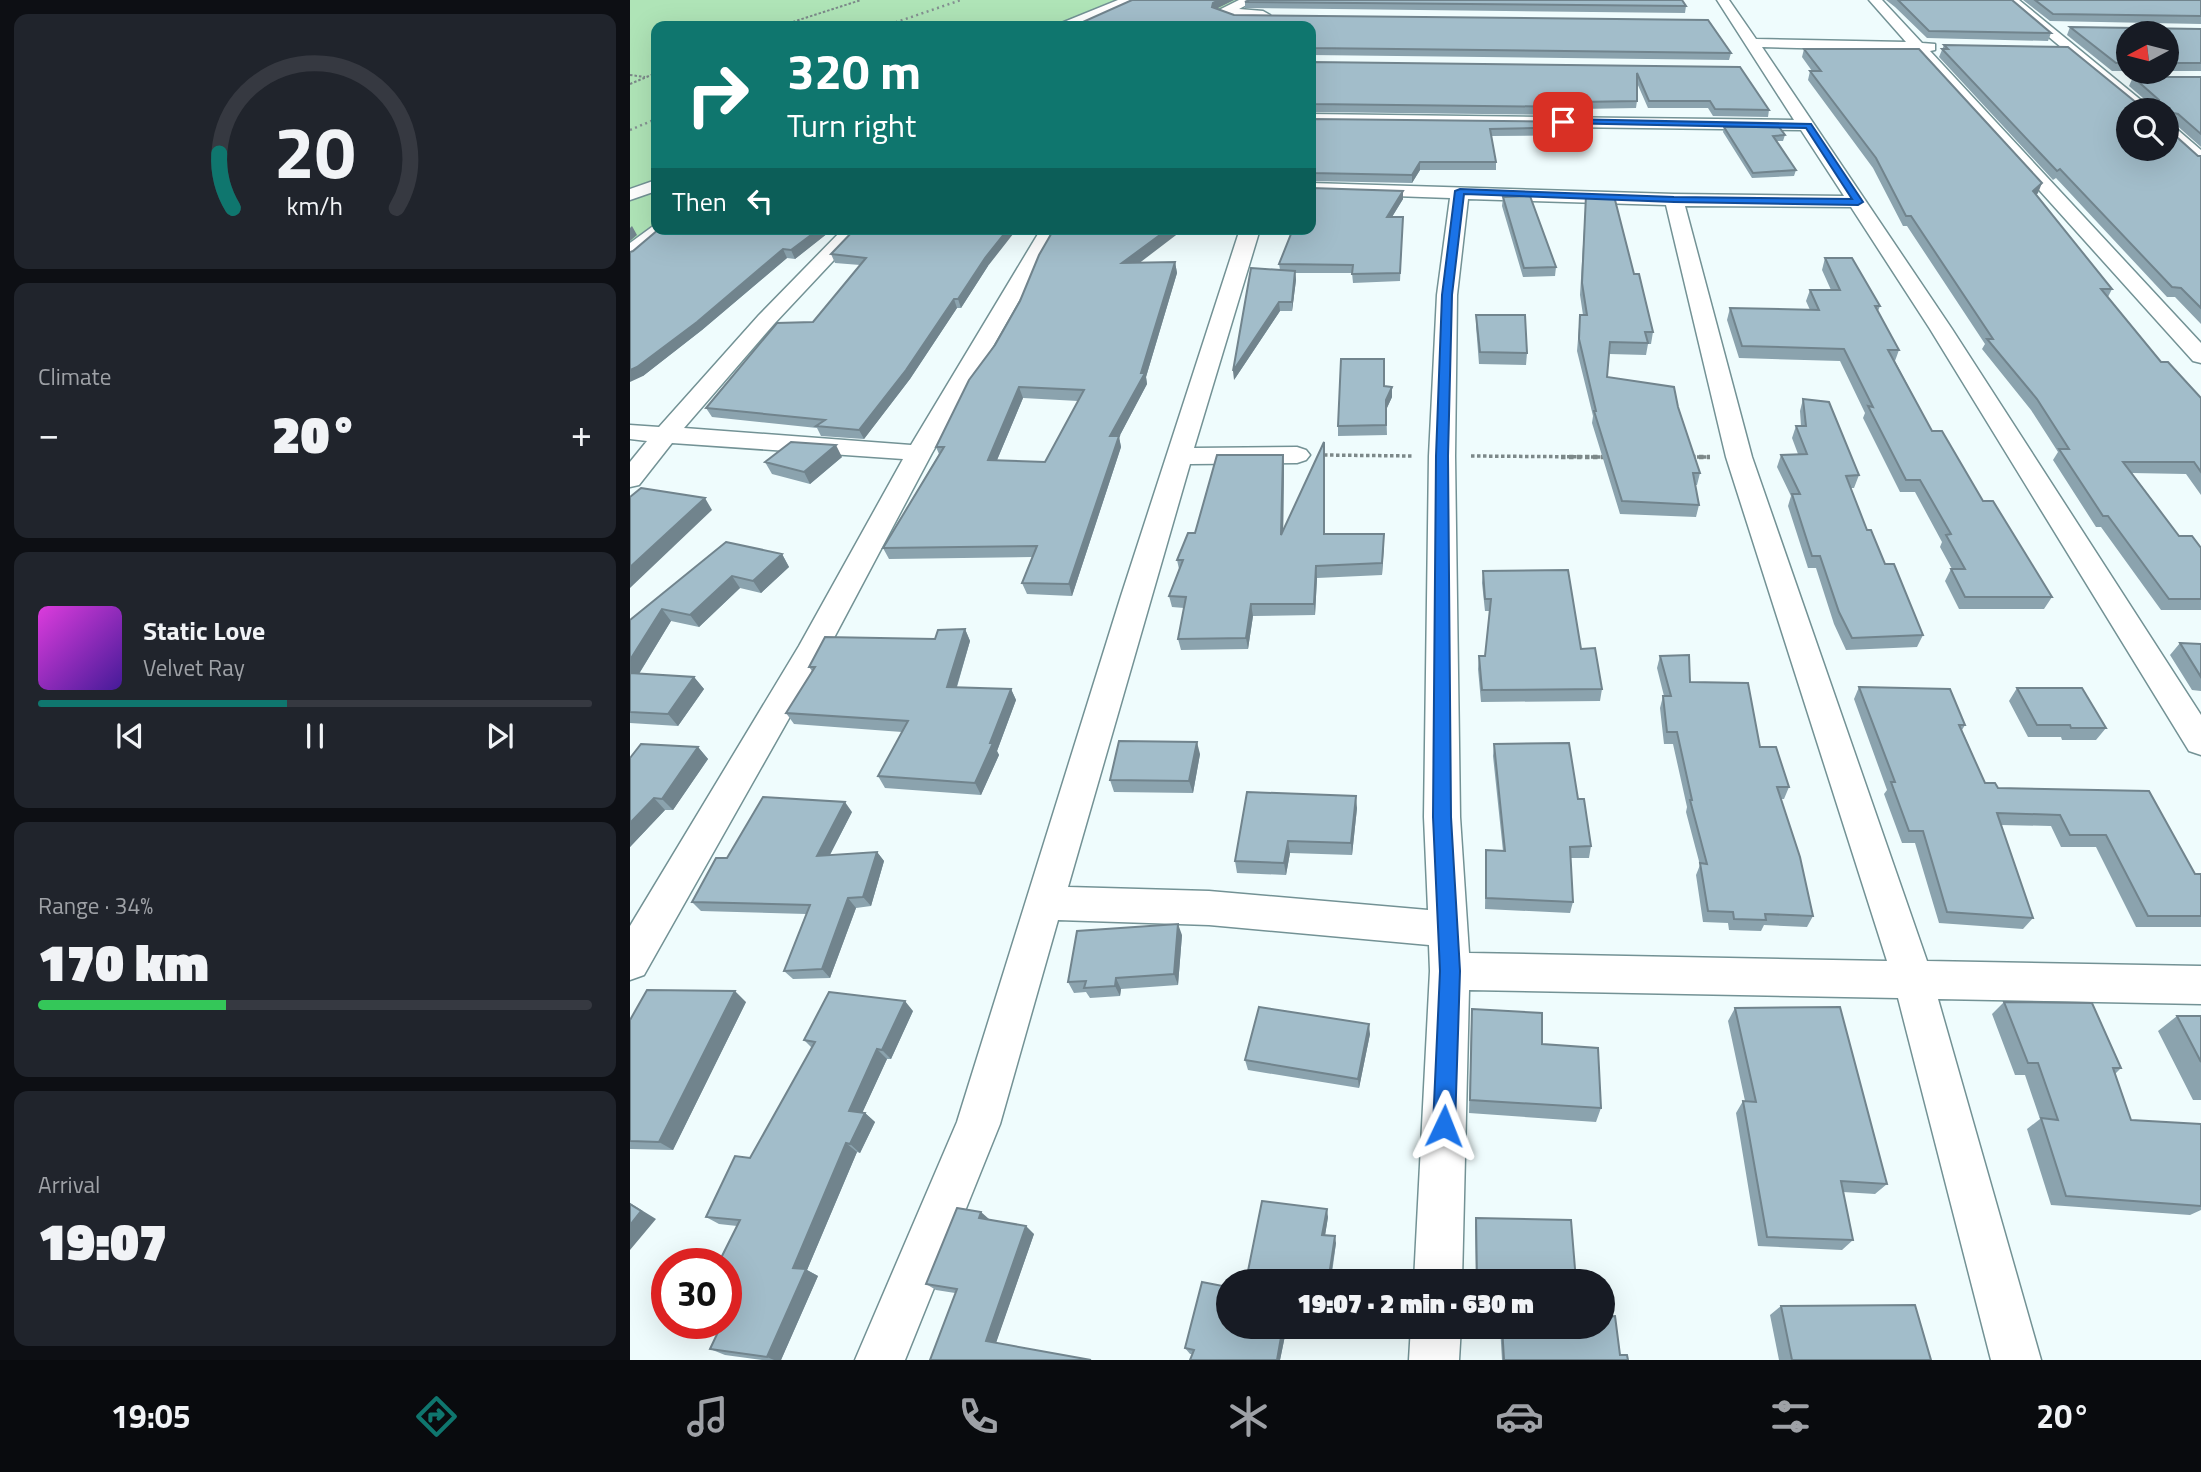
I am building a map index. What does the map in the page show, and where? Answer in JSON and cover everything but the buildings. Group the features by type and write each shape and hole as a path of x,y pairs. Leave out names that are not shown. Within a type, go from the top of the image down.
{"street":[{"path":"1074,21 1130,0"},
{"path":"1250,0 1222,12 1229,15 1276,15"},
{"path":"1723,0 1730,20 1754,43 1763,68 1808,125 2201,742"},
{"path":"1875,0 2191,335 2201,356"},
{"path":"2011,0 2131,98"},
{"path":"2044,28 2071,28"},
{"path":"1754,43 1946,47"},
{"path":"2041,48 2068,48"},
{"path":"2108,79 2116,79"},
{"path":"1316,119 1808,125"},
{"path":"2179,135 2201,139"},
{"path":"2179,139 2201,159"},
{"path":"630,195 651,187"},
{"path":"1316,188 1674,200 1858,202"},
{"path":"1438,1269 1450,971 1442,817 1442,456 1447,295 1460,191"},
{"path":"1674,200 1739,457 1913,979 2016,1360"},
{"path":"630,253 653,235"},
{"path":"630,479 666,433 808,274 848,235"},
{"path":"630,962 812,651 919,453 1047,235"},
{"path":"880,1360 978,1124 1248,235"},
{"path":"630,432 919,453"},
{"path":"1180,456 1297,455"},
{"path":"1044,903 1209,908 1447,929"},
{"path":"1450,971 2201,985"},
{"path":"1434,1360 1435,1339"}],"path":[{"path":"796,21 861,0"},
{"path":"630,75 646,77"},
{"path":"630,84 651,75"},
{"path":"1297,455 1618,457"},
{"path":"1685,457 1739,457"}],"green space":[{"path":"630,0 1250,0 1198,21 651,21 651,233 630,248"}],"railway":[{"path":"900,21 961,0"},
{"path":"630,130 651,121"}],"route":[{"path":"1444,1126 1450,971 1442,817 1442,456 1447,295 1460,191 1674,200 1858,202 1808,125 1563,122"}]}
